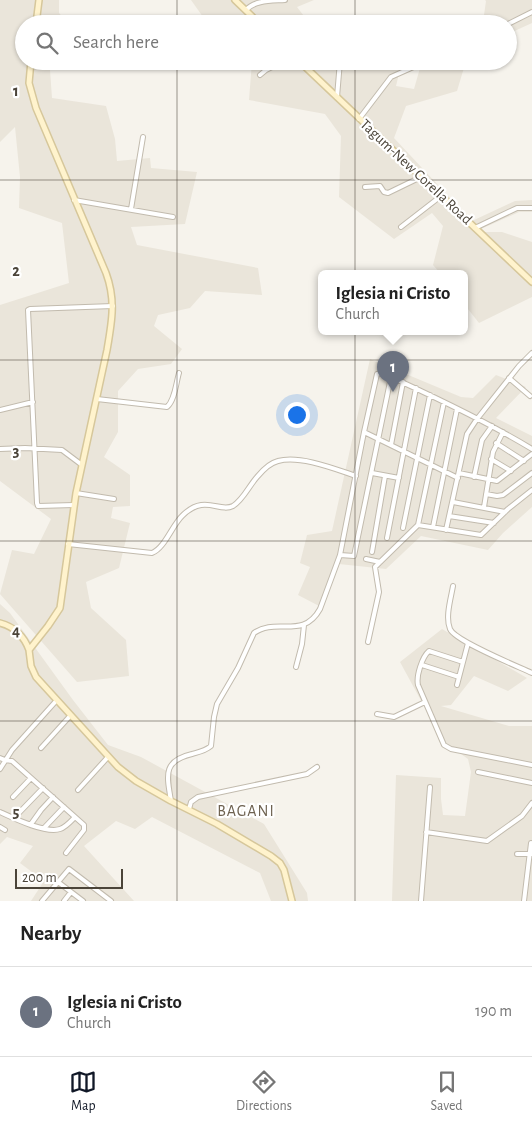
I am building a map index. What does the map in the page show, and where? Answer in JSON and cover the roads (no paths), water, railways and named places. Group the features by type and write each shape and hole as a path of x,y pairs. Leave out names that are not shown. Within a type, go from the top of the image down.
{"street":[{"path":"37,15 39,0"},
{"path":"235,0 251,15"},
{"path":"246,10 255,3 285,0"},
{"path":"517,20 532,12"},
{"path":"29,650 60,608 76,493 112,327 113,306 108,278 34,102 29,83 30,70"},
{"path":"260,75 266,70"},
{"name":"Tagum-New Corella Road","path":"308,70 532,282"},
{"path":"337,97 339,70"},
{"path":"359,119 391,77 407,70"},
{"path":"131,209 143,137"},
{"path":"365,187 380,186 384,192 388,193 421,177"},
{"path":"402,226 442,196"},
{"path":"74,200 173,217"},
{"path":"475,228 514,209 532,208"},
{"path":"74,505 38,506 33,448 33,402 28,309 113,306"},
{"path":"446,530 467,434 509,378 532,353"},
{"path":"97,399 167,407 170,405 178,373"},
{"path":"171,801 167,777 169,767 171,763 182,757 205,750 210,746 217,704 238,668 254,633 264,629 304,625 311,621 320,609 340,555 376,376 380,373 416,388 492,426 532,449"},
{"path":"340,555 354,556 391,377"},
{"path":"509,378 530,396"},
{"path":"392,445 403,382"},
{"path":"387,538 416,388"},
{"path":"403,528 430,396"},
{"path":"0,410 33,402"},
{"path":"368,642 379,592 375,567 418,525 444,402"},
{"path":"433,527 457,409"},
{"path":"474,477 482,440 492,426"},
{"path":"364,432 444,471 487,480 498,480 532,454"},
{"path":"484,507 491,459 496,443 503,432"},
{"path":"496,443 524,461"},
{"path":"0,450 33,448 62,450 82,465"},
{"path":"491,459 511,470"},
{"path":"68,544 152,553 160,546 183,514 202,504 222,507 233,506 239,501 258,475 272,463 278,461 298,460 356,476"},
{"path":"372,473 398,478"},
{"path":"486,494 503,495 532,473"},
{"path":"372,552 385,476"},
{"path":"418,525 481,535 532,490"},
{"path":"76,493 114,499"},
{"path":"453,502 505,512"},
{"path":"449,516 494,523"},
{"path":"366,559 380,562"},
{"path":"453,586 448,617 450,629 456,637 532,673"},
{"path":"0,623 13,627 20,633 29,650 32,672 56,702 108,757 130,777 171,801 246,840 280,863 284,870 292,901"},
{"path":"296,667 302,644 304,625"},
{"path":"457,685 468,644"},
{"path":"463,662 429,651 425,655 417,683 442,742 447,748 532,766"},
{"path":"422,665 459,677"},
{"path":"0,769 18,744 56,702"},
{"path":"377,714 394,717 425,702"},
{"path":"41,748 70,716"},
{"path":"78,790 108,757"},
{"path":"0,758 12,761 83,824 84,828 66,853"},
{"path":"189,809 192,800 198,798 307,774 317,767"},
{"path":"478,772 532,783"},
{"path":"13,797 31,778"},
{"path":"420,901 430,787"},
{"path":"14,818 43,788"},
{"path":"31,824 53,797"},
{"path":"426,832 487,841 530,812 532,803"},
{"path":"44,828 64,807"},
{"path":"0,812 31,824 55,830 61,829 75,817"},
{"path":"0,827 5,830"},
{"path":"524,901 531,843"},
{"path":"517,854 530,854"},
{"path":"42,901 70,869 111,901"},
{"path":"526,881 532,881"},
{"path":"58,882 83,901"},
{"path":"64,901 70,892"}],"place":[{"name":"Iglesia ni Cristo","path":"393,392"}],"district":[{"name":"BAGANI","path":"246,811"}]}
